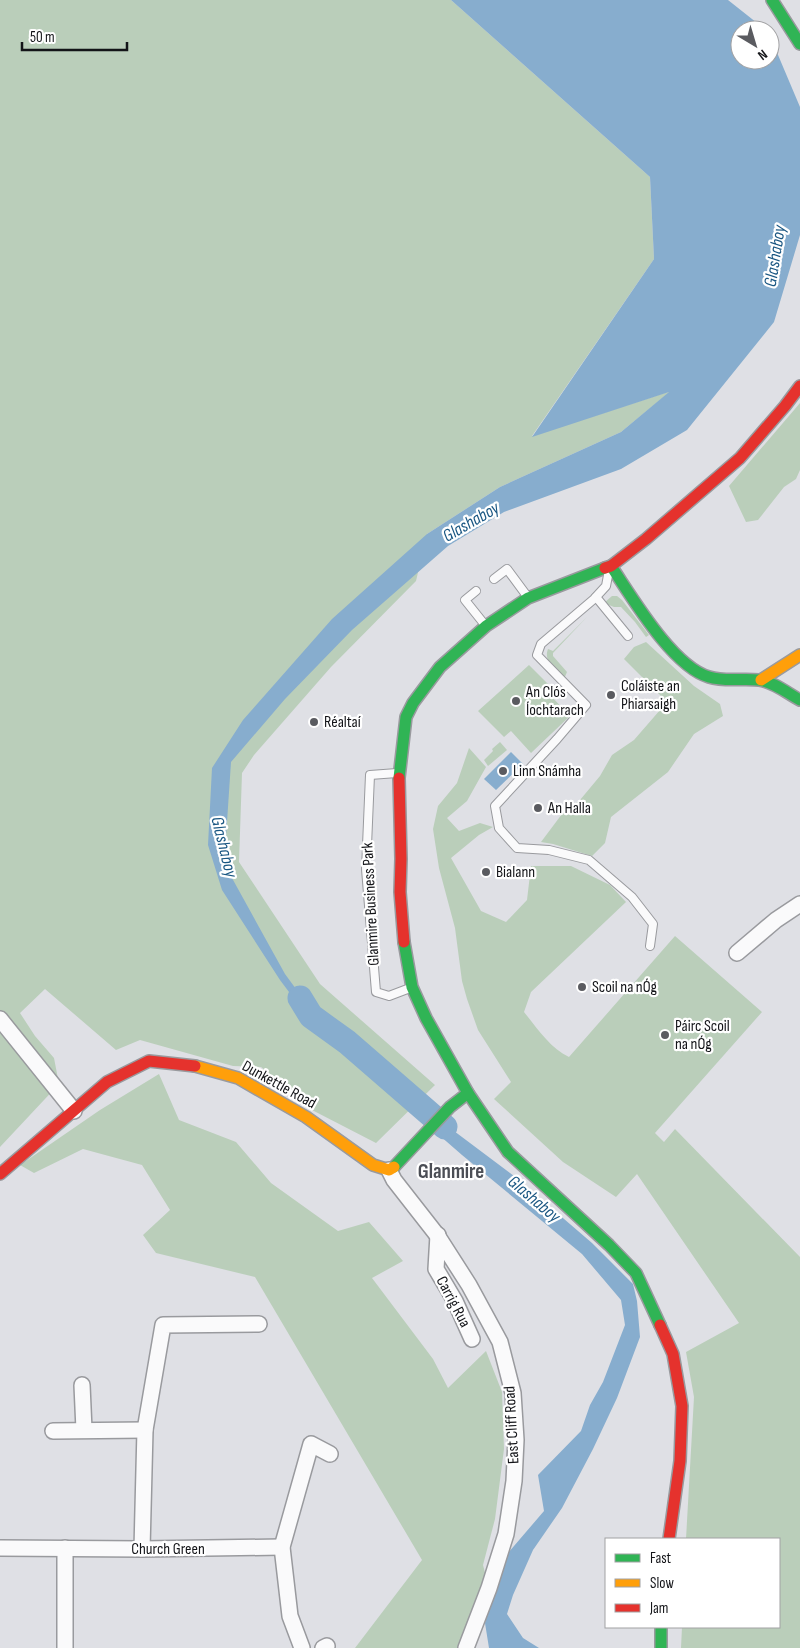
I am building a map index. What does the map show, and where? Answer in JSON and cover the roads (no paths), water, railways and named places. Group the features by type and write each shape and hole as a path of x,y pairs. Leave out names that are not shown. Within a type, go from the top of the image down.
{"main road":[{"path":"772,0 800,44"},
{"path":"669,1538 680,1461 682,1406 672,1354 636,1273 609,1245 508,1152 468,1094 426,1018 412,987 405,952 400,892 399,773 406,717 413,703 440,667 486,626 528,598 610,566 649,537 740,458 800,386"},
{"path":"610,566 644,616 690,668 707,677 761,680 800,700"},
{"path":"761,680 800,655"},
{"name":"Dunkettle Road","path":"0,1174 107,1082 149,1061 194,1066 238,1078 306,1117 373,1165 393,1167"},
{"path":"393,1167 450,1107 468,1094"},
{"path":"661,1628 661,1648"}],"street":[{"path":"737,953 776,920 800,904"},
{"path":"0,1020 74,1111"},
{"name":"East Cliff Road","path":"393,1167 394,1180 438,1235 469,1285 500,1342 513,1393 516,1440 514,1481 506,1534 489,1588 466,1648"},
{"name":"Carrig Rua","path":"438,1235 436,1269 455,1301 472,1339"},
{"path":"142,1549 145,1430 163,1325 259,1324"},
{"path":"82,1385 84,1430"},
{"path":"53,1431 145,1430"},
{"path":"302,1648 290,1616 277,1548 311,1444 330,1454"},
{"name":"Church Green","path":"0,1548 277,1548"},
{"path":"65,1548 65,1648"}],"lane":[{"path":"610,566 606,586 596,597 541,644 537,655 586,705 494,806 499,828 517,848 549,850 589,860 632,897 653,924 650,946"},
{"path":"494,579 507,569 528,598"},
{"path":"476,591 465,600 486,626"},
{"path":"596,597 628,636"},
{"name":"Glanmire Business Park","path":"399,773 370,775 366,869 376,992 389,996 412,987"}],"water":[{"path":"451,0 728,0 753,20 730,20 730,70 780,70 780,60 800,107 800,235 774,322 687,430 621,469 504,512 448,546 352,630 285,699 231,762 226,837 227,869 285,974 321,1023 418,1104 514,1176 592,1243 633,1284 637,1301 640,1337 617,1398 562,1508 533,1550 513,1595 507,1614 523,1638 539,1648 489,1648 485,1623 508,1553 544,1511 538,1475 581,1431 590,1405 603,1382 625,1325 621,1300 582,1254 462,1155 316,1028 280,980 222,890 208,845 212,768 243,720 332,619 427,534 500,487 621,432 669,392 532,437 654,259 650,177"},
{"name":"Linn Snámha","path":"511,752 523,764 496,790 484,779"}],"waterway":[{"name":"Glashaboy","path":"300,998 311,1016 347,1042 445,1127"}],"place":[{"name":"Coláiste an Phiarsaigh","path":"611,695"},
{"name":"An Clós Íochtarach","path":"516,701"},
{"name":"Réaltaí","path":"314,722"},
{"name":"Linn Snámha","path":"503,771"},
{"name":"An Halla","path":"538,808"},
{"name":"Bialann","path":"486,872"},
{"name":"Scoil na nÓg","path":"582,987"},
{"name":"Páirc Scoil na nÓg","path":"665,1035"}],"district":[{"name":"Glanmire","path":"451,1171"}]}
